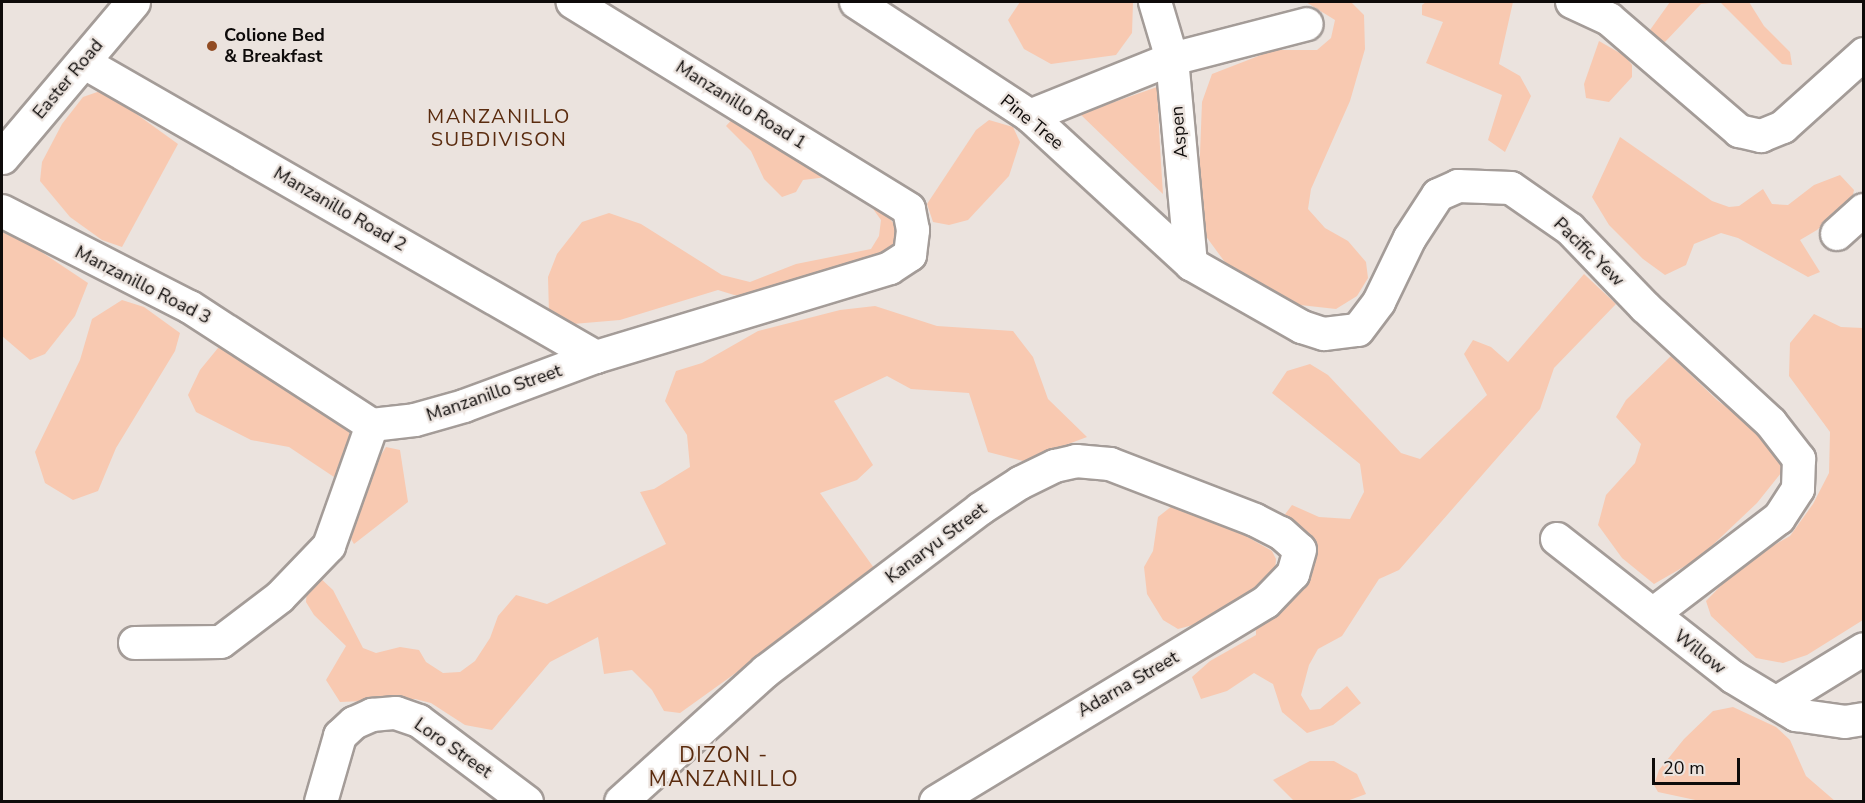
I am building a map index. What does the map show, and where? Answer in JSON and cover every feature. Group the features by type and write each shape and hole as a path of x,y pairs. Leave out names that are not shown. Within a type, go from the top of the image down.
{"main road":[{"name":"Easter Road","path":"2,157 133,2"}],"street":[{"name":"Manzanillo Road 1","path":"573,2 909,208"},
{"name":"Pine Tree","path":"856,2 1030,116 1191,264"},
{"name":"Aspen","path":"1155,2 1172,60 1191,264"},
{"path":"1572,2 1619,10 1739,131 1761,136 1783,127 1863,54"},
{"path":"1030,116 1172,60 1307,24"},
{"name":"Manzanillo Road 2","path":"83,62 596,357"},
{"name":"Pacific Yew","path":"1191,264 1302,327 1324,334 1358,330 1379,302 1410,238 1438,195 1458,186 1510,189 1570,229 1645,307 1770,423 1799,459 1798,489 1779,519 1653,614"},
{"name":"Manzanillo Street","path":"372,425 415,420 464,406 596,357 890,268 910,255 913,230 909,208"},
{"path":"1837,234 1863,210"},
{"name":"Manzanillo Road 3","path":"2,211 190,307 372,425"},
{"path":"135,643 222,642 280,597 329,546 372,425"},
{"name":"Kanaryu Street","path":"621,801 766,671 980,509 1055,466 1076,461 1110,464 1254,520 1281,533 1300,550"},
{"name":"Willow","path":"1557,539 1733,677 1796,715 1845,722 1863,719"},
{"name":"Adarna Street","path":"936,801 1266,602 1293,574 1300,550"},
{"path":"1776,703 1863,649"},
{"name":"Loro Street","path":"321,801 340,736 354,723 372,715 396,712 419,721 527,801"}],"shaded area":[{"path":"1020,2 1133,2 1132,33 1116,55 1051,64 1024,49 1008,20"},
{"path":"1306,2 1351,2 1364,15 1365,49 1350,101 1311,189 1308,209 1325,228 1348,241 1366,262 1368,278 1357,296 1336,309 1300,305 1262,293 1227,265 1205,235 1198,205 1202,102 1212,74 1274,50 1317,50 1331,38 1335,20"},
{"path":"1426,2 1513,2 1499,64 1520,76 1531,96 1505,152 1488,140 1502,95 1426,63 1443,22 1422,15 1422,5"},
{"path":"1670,2 1720,2 1701,4 1665,42 1645,37"},
{"path":"1720,2 1749,2 1764,26 1790,52 1792,65 1782,64"},
{"path":"1599,41 1625,56 1632,65 1632,77 1609,102 1586,98 1584,84"},
{"path":"1157,87 1160,147 1163,194 1080,114"},
{"path":"103,90 178,144 122,247 102,240 70,217 40,181 42,162 62,124 83,97"},
{"path":"737,114 871,194 897,228 899,239 890,256 753,295 734,295 718,290 620,320 573,324 549,314 548,277 557,254 582,222 609,213 641,224 722,275 750,282 796,264 871,249 879,236 881,220 866,199 827,177 803,180 796,192 782,197 764,179 751,151 726,126"},
{"path":"989,120 1013,127 1020,142 1009,176 968,220 949,225 933,222 927,204 976,130"},
{"path":"1620,137 1712,201 1729,207 1739,206 1763,189 1772,204 1788,205 1814,185 1840,175 1854,190 1852,199 1817,230 1800,240 1820,272 1808,277 1738,238 1721,233 1694,244 1686,265 1665,275 1643,259 1609,225 1592,197"},
{"path":"2,232 31,245 88,283 75,316 45,354 30,360 2,336"},
{"path":"1584,274 1616,304 1554,368 1540,409 1399,570 1379,579 1342,636 1318,649 1309,665 1301,695 1310,710 1320,709 1347,686 1361,703 1333,725 1307,733 1282,712 1273,684 1254,673 1227,691 1201,699 1192,677 1210,661 1256,635 1256,622 1285,600 1283,517 1292,505 1319,517 1350,519 1364,492 1360,464 1272,393 1287,371 1310,364 1328,375 1401,453 1420,459 1487,395 1464,354 1473,340 1491,347 1508,362"},
{"path":"122,300 144,307 180,333 175,351 116,448 98,491 73,500 45,483 35,452 80,360 92,319"},
{"path":"875,306 937,326 1013,331 1033,357 1048,399 1087,437 1023,461 988,452 969,393 911,389 887,376 834,401 873,465 857,480 820,493 874,568 804,624 680,713 664,711 652,690 632,670 604,674 598,637 550,662 492,730 465,725 431,703 415,699 340,702 326,680 346,646 314,615 306,602 307,589 318,576 333,590 363,648 376,653 400,647 419,650 426,662 443,673 460,672 475,661 490,638 498,616 516,595 547,604 666,544 640,492 654,489 690,467 687,435 665,401 676,371 702,363 758,331 840,310"},
{"path":"1814,314 1841,327 1863,328 1863,620 1807,655 1783,663 1756,658 1711,616 1706,601 1744,562 1790,536 1813,504 1829,473 1830,432 1789,376 1790,343"},
{"path":"218,348 230,349 349,425 349,461 334,477 289,447 251,440 196,412 188,395 200,370"},
{"path":"1671,356 1717,400 1763,435 1785,468 1757,503 1699,558 1654,584 1622,558 1598,525 1606,495 1635,463 1641,444 1616,417 1626,400"},
{"path":"386,447 400,450 408,502 354,544 351,539 371,471"},
{"path":"1172,506 1237,531 1272,551 1276,559 1275,572 1219,618 1178,629 1163,620 1147,594 1144,567 1153,551 1158,517"},
{"path":"1733,707 1776,727 1790,740 1806,776 1835,801 1700,801 1658,792 1654,785 1659,770 1684,739 1713,711"},
{"path":"1310,761 1334,761 1357,774 1366,794 1347,801 1294,801 1273,780"}],"place":[{"name":"Colione Bed & Breakfast","path":"212,46"}],"district":[{"name":"MANZANILLO SUBDIVISON","path":"499,128"},
{"name":"DIZON - MANZANILLO","path":"724,767"}]}
